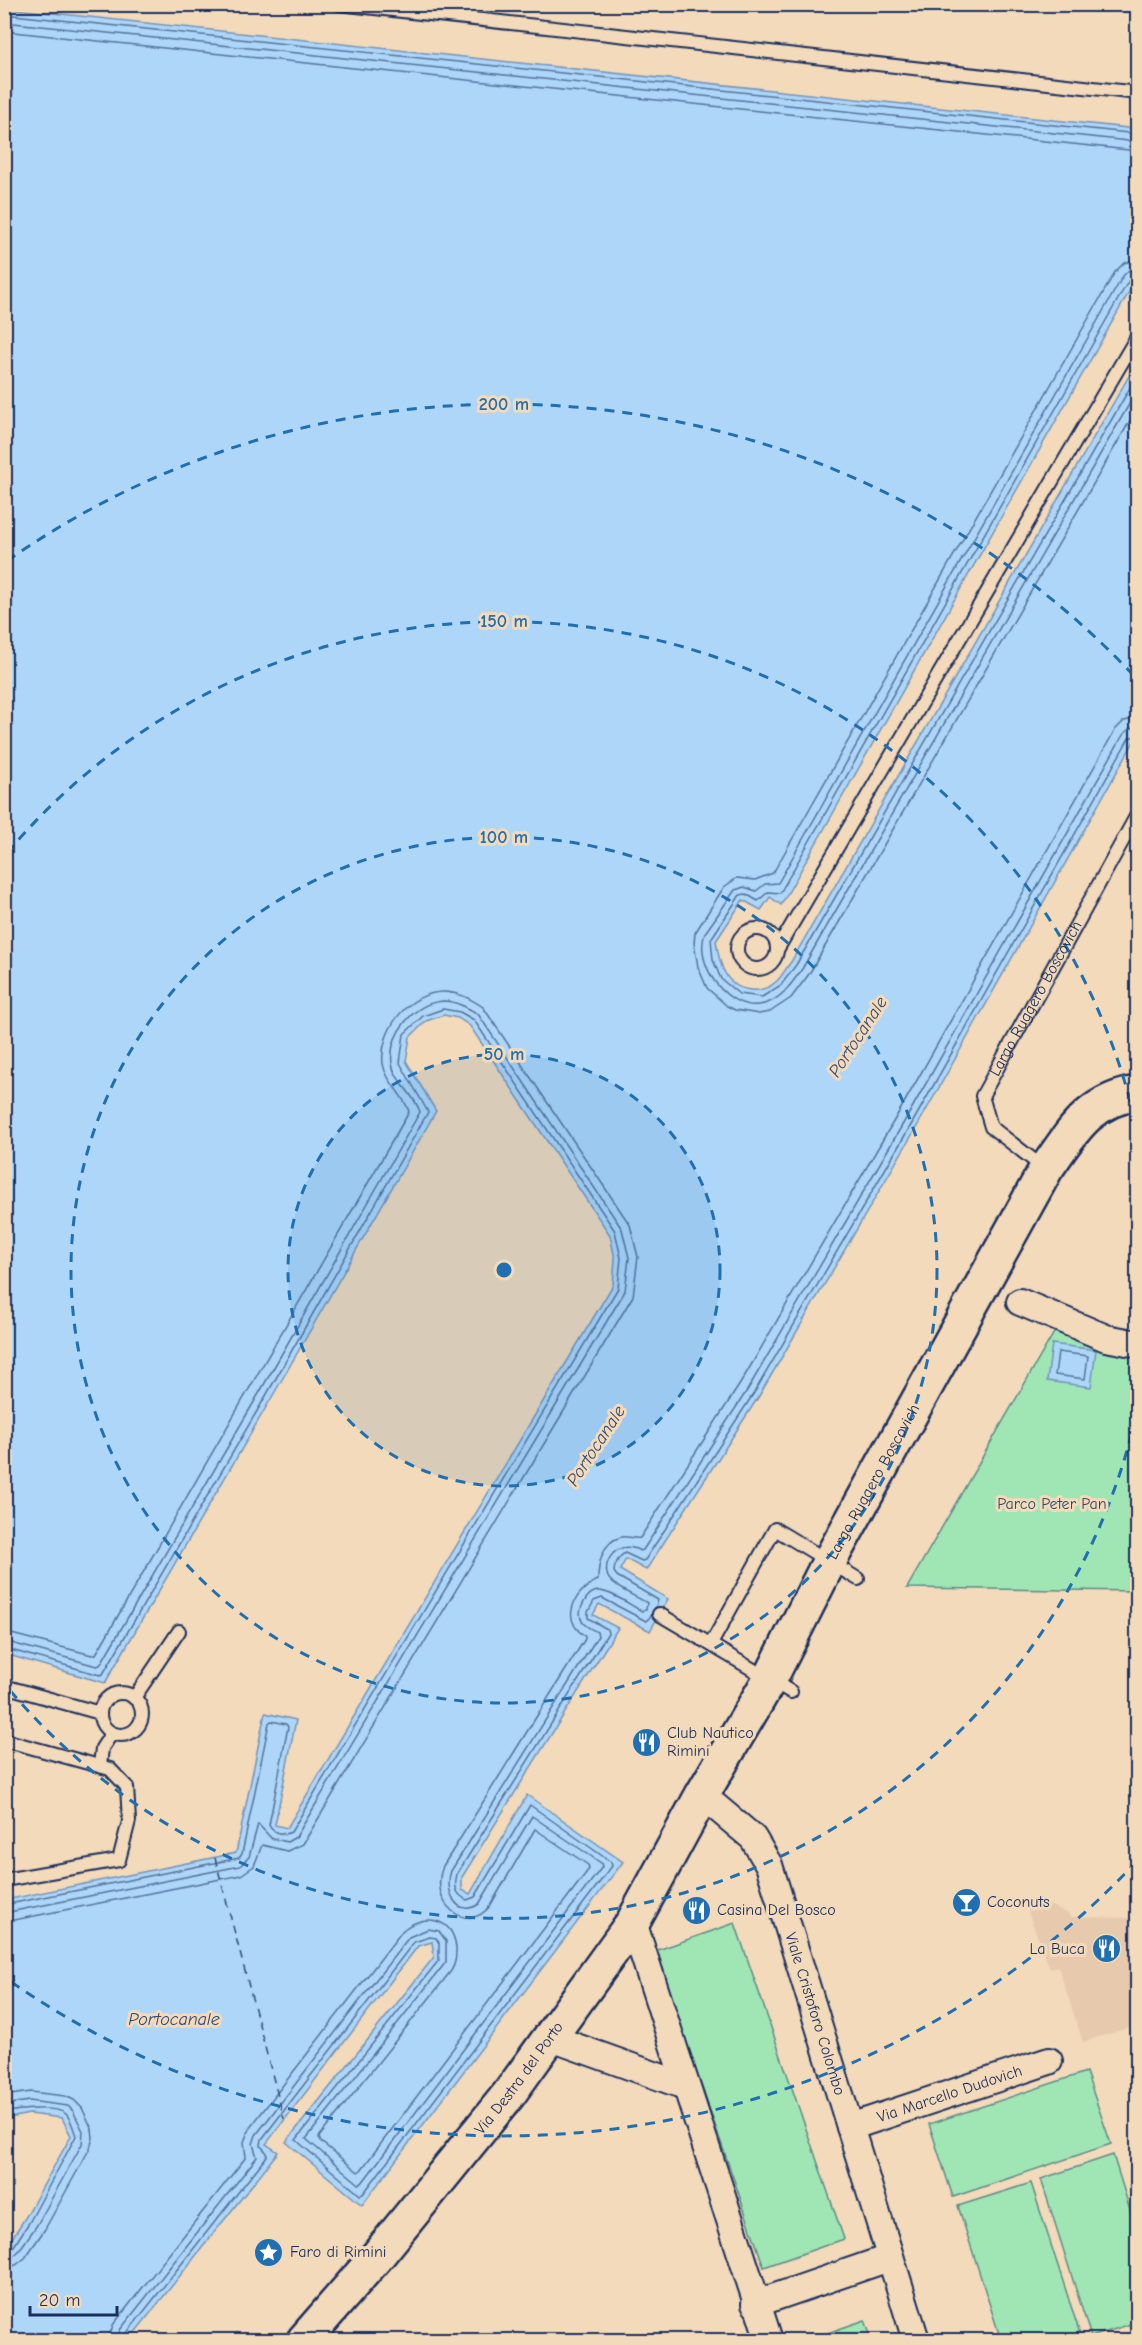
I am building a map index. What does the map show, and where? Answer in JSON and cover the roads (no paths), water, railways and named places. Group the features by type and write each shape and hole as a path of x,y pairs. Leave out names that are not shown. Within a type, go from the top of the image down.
{"street":[{"name":"Largo Ruggero Boscovich","path":"702,1795 780,1686 829,1562 1046,1169 1076,1126 1099,1106 1119,1096 1137,1093"},
{"path":"1020,1302 1106,1338 1137,1344"},
{"name":"Via Destra del Porto","path":"304,2340 380,2254 551,2038 633,1922 702,1795"},
{"name":"Viale Cristoforo Colombo","path":"702,1795 753,1838 769,1865 916,2340"},
{"path":"633,1922 755,2304 769,2340"},
{"path":"551,2038 685,2086"},
{"name":"Via Marcello Dudovich","path":"850,2127 1049,2061"},
{"path":"755,2304 889,2258"}],"lane":[{"path":"339,4 1137,93"},
{"path":"777,950 1137,335"},
{"name":"Largo Ruggero Boscovich","path":"1046,1169 991,1127 982,1096 1137,813"},
{"path":"711,1644 775,1529 858,1579"},
{"path":"659,1614 780,1686"},
{"path":"134,1698 179,1631"},
{"path":"4,1686 100,1713"},
{"path":"114,1694 128,1694 134,1698 141,1709 140,1723 124,1735 110,1732 101,1722 100,1713 104,1702 114,1694"},
{"path":"100,1766 102,1748 110,1732"},
{"path":"4,1740 110,1769 127,1787 129,1821 119,1860 4,1880"}],"water":[{"path":"1058,5 1137,5 1137,13"},
{"name":"Portocanale","path":"5,8 1137,129 1137,278 781,905 770,897 761,910 743,900 716,941 725,973 729,979 742,988 764,989 777,981 791,962 1137,362 1137,736 919,1123 759,1396 646,1570 626,1559 620,1570 668,1599 650,1631 599,1604 593,1615 618,1628 462,1877 462,1890 470,1894 527,1795 623,1862 362,2205 286,2142 434,1957 432,1942 418,1946 266,2144 278,2152 129,2340 5,2340 5,2249 71,2136 62,2118 29,2114 5,2119 5,1900 236,1853 265,1713 296,1720 275,1825 287,1828 613,1285 615,1259 610,1235 470,1026 458,1018 444,1015 426,1021 410,1037 406,1061 436,1111 105,1683 5,1654"},
{"path":"1052,1344 1096,1350 1091,1387 1047,1381"}],"place":[{"name":"Club Nautico Rimini","path":"646,1742"},
{"name":"Coconuts","path":"966,1902"},
{"name":"Casina Del Bosco","path":"696,1910"},
{"name":"La Buca","path":"1106,1949"},
{"name":"Faro di Rimini","path":"269,2252"}],"park label":[{"name":"Parco Peter Pan","path":"1052,1504"}]}
